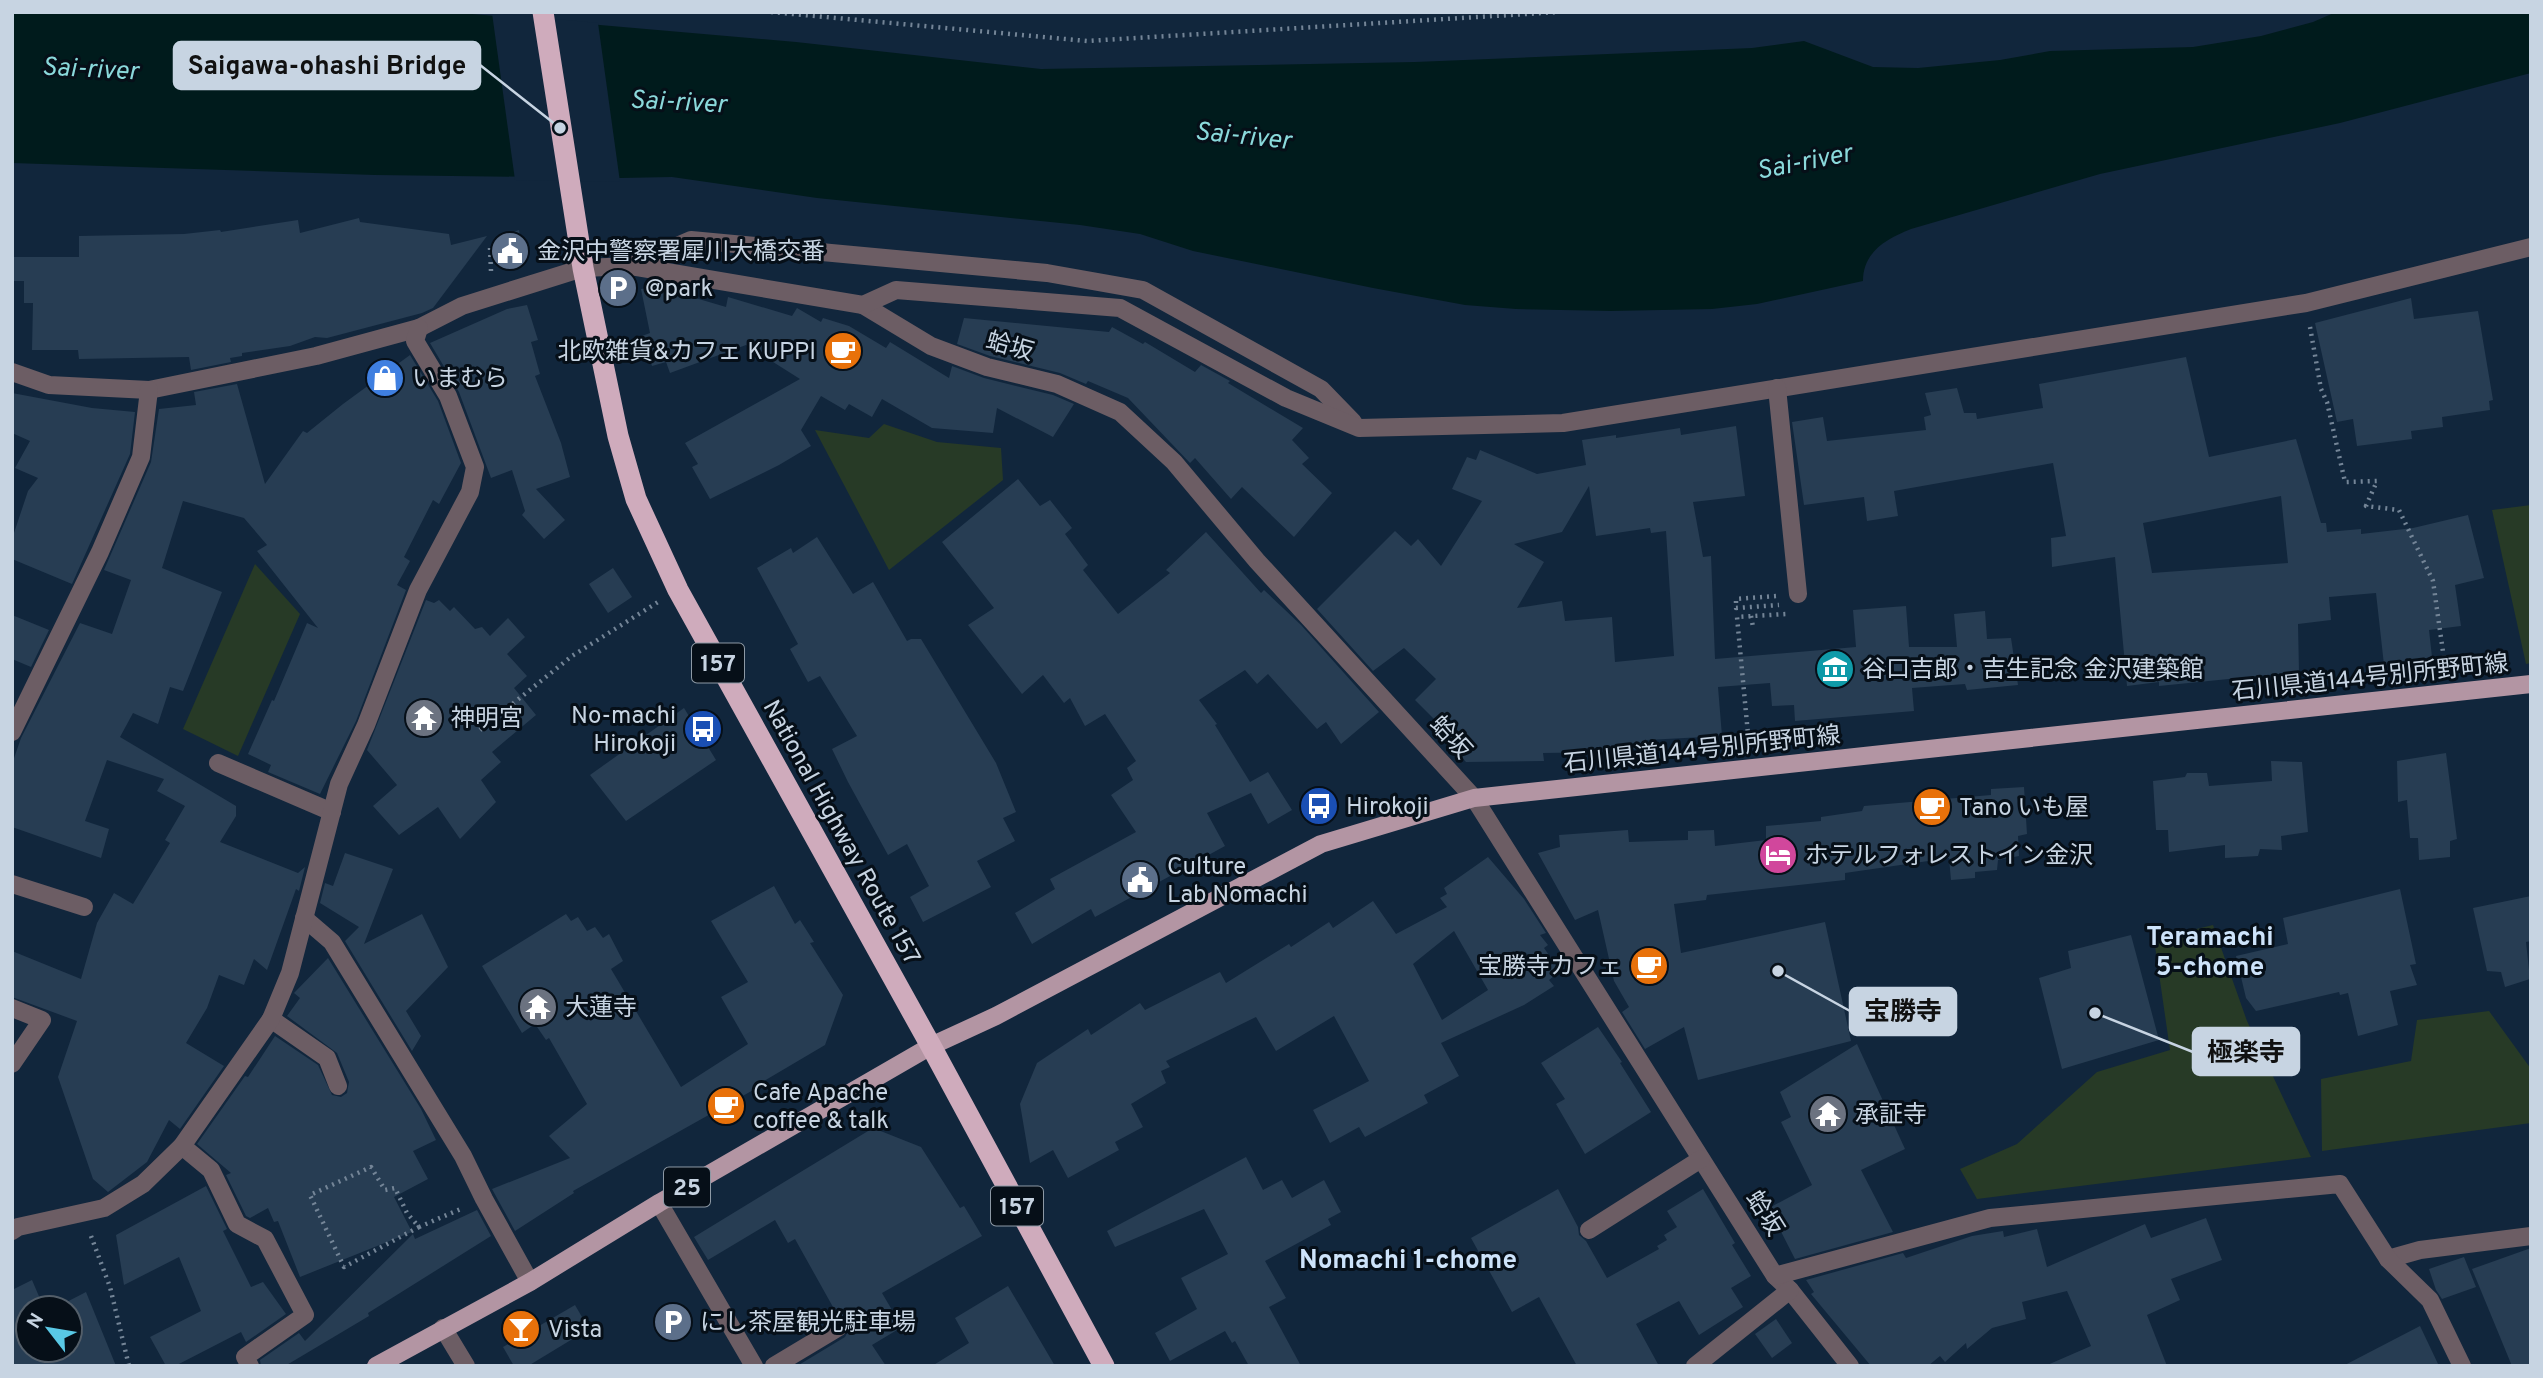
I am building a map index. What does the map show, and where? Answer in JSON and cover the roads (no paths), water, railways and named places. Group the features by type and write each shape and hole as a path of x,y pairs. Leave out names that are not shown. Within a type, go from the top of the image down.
{"highway":[{"name":"National Highway Route 157","path":"543,12 581,259 618,436 636,499 678,590 931,1046 1104,1366"}],"main road":[{"name":"石川県道144号別所野町線","path":"931,1046 996,1016 1321,845 1474,798 2531,684"},
{"name":"25","path":"376,1366 530,1282 659,1203 931,1046"}],"street":[{"path":"631,266 691,240 1047,273 1143,290 1321,389 1359,428"},
{"path":"12,372 49,385 149,390 316,356 419,328 462,306 581,259 863,305 896,290 1121,308 1286,398 1359,428 1563,423 2306,303 2531,247"},
{"name":"蛤坂","path":"863,305 931,346 987,367 1057,384 1120,412 1174,462 1257,561 1474,798 1775,1276 1790,1290 1850,1366"},
{"path":"12,1231 18,1227 104,1208 143,1184 181,1146 271,1019 290,973 340,784 366,725 394,646 418,590 470,492 475,467 448,396 415,341 419,328"},
{"path":"1777,388 1798,594"},
{"path":"12,732 100,552 141,457 149,390"},
{"path":"218,763 332,811"},
{"path":"12,884 84,907"},
{"path":"304,918 332,942 463,1156 530,1282"},
{"path":"12,1008 42,1020 12,1064"},
{"path":"271,1019 327,1058 338,1086"},
{"path":"181,1146 211,1170 237,1224 265,1239 305,1315 245,1357 250,1366"},
{"path":"1589,1230 1702,1159"},
{"path":"1775,1276 1990,1217 2340,1184 2388,1259 2431,1300 2462,1366"},
{"path":"659,1203 754,1366"},
{"path":"2388,1259 2420,1250 2531,1236"},
{"path":"1695,1366 1790,1290"},
{"path":"774,1366 839,1327"},
{"path":"443,1328 466,1366"}],"water":[{"name":"Sai-river","path":"12,12 449,12 796,42 1041,69 1415,62 1752,48 1804,41 1873,67 1918,68 2000,60 2050,51 2193,47 2261,36 2313,22 2336,12 2531,12 2531,73 2340,123 2100,174 1911,229 1885,242 1872,254 1864,271 1863,281 1757,304 1712,309 1516,309 1465,305 1373,288 1193,251 1140,234 1080,225 817,198 672,177 375,175 12,163"}],"place":[{"name":"Saigawa-ohashi Bridge","path":"560,128"},
{"name":"金沢中警察署犀川大橋交番","path":"510,251"},
{"name":"@park","path":"618,288"},
{"name":"北欧雑貨&カフェ KUPPI","path":"843,351"},
{"name":"いまむら","path":"385,378"},
{"name":"谷口吉郎・吉生記念 金沢建築館","path":"1835,669"},
{"name":"神明宮","path":"424,718"},
{"name":"No-machi Hirokoji","path":"703,729"},
{"name":"Hirokoji","path":"1319,806"},
{"name":"Tano いも屋","path":"1932,807"},
{"name":"ホテルフォレストイン金沢","path":"1778,855"},
{"name":"Culture Lab Nomachi","path":"1140,880"},
{"name":"宝勝寺カフェ","path":"1649,966"},
{"name":"宝勝寺","path":"1778,971"},
{"name":"大蓮寺","path":"538,1007"},
{"name":"極楽寺","path":"2095,1013"},
{"name":"Cafe Apache coffee & talk","path":"726,1106"},
{"name":"承証寺","path":"1828,1114"},
{"name":"にし茶屋観光駐車場","path":"673,1322"},
{"name":"Vista","path":"521,1329"}],"district":[{"name":"Teramachi 5-chome","path":"2210,951"},
{"name":"Nomachi 1-chome","path":"1408,1259"}]}
